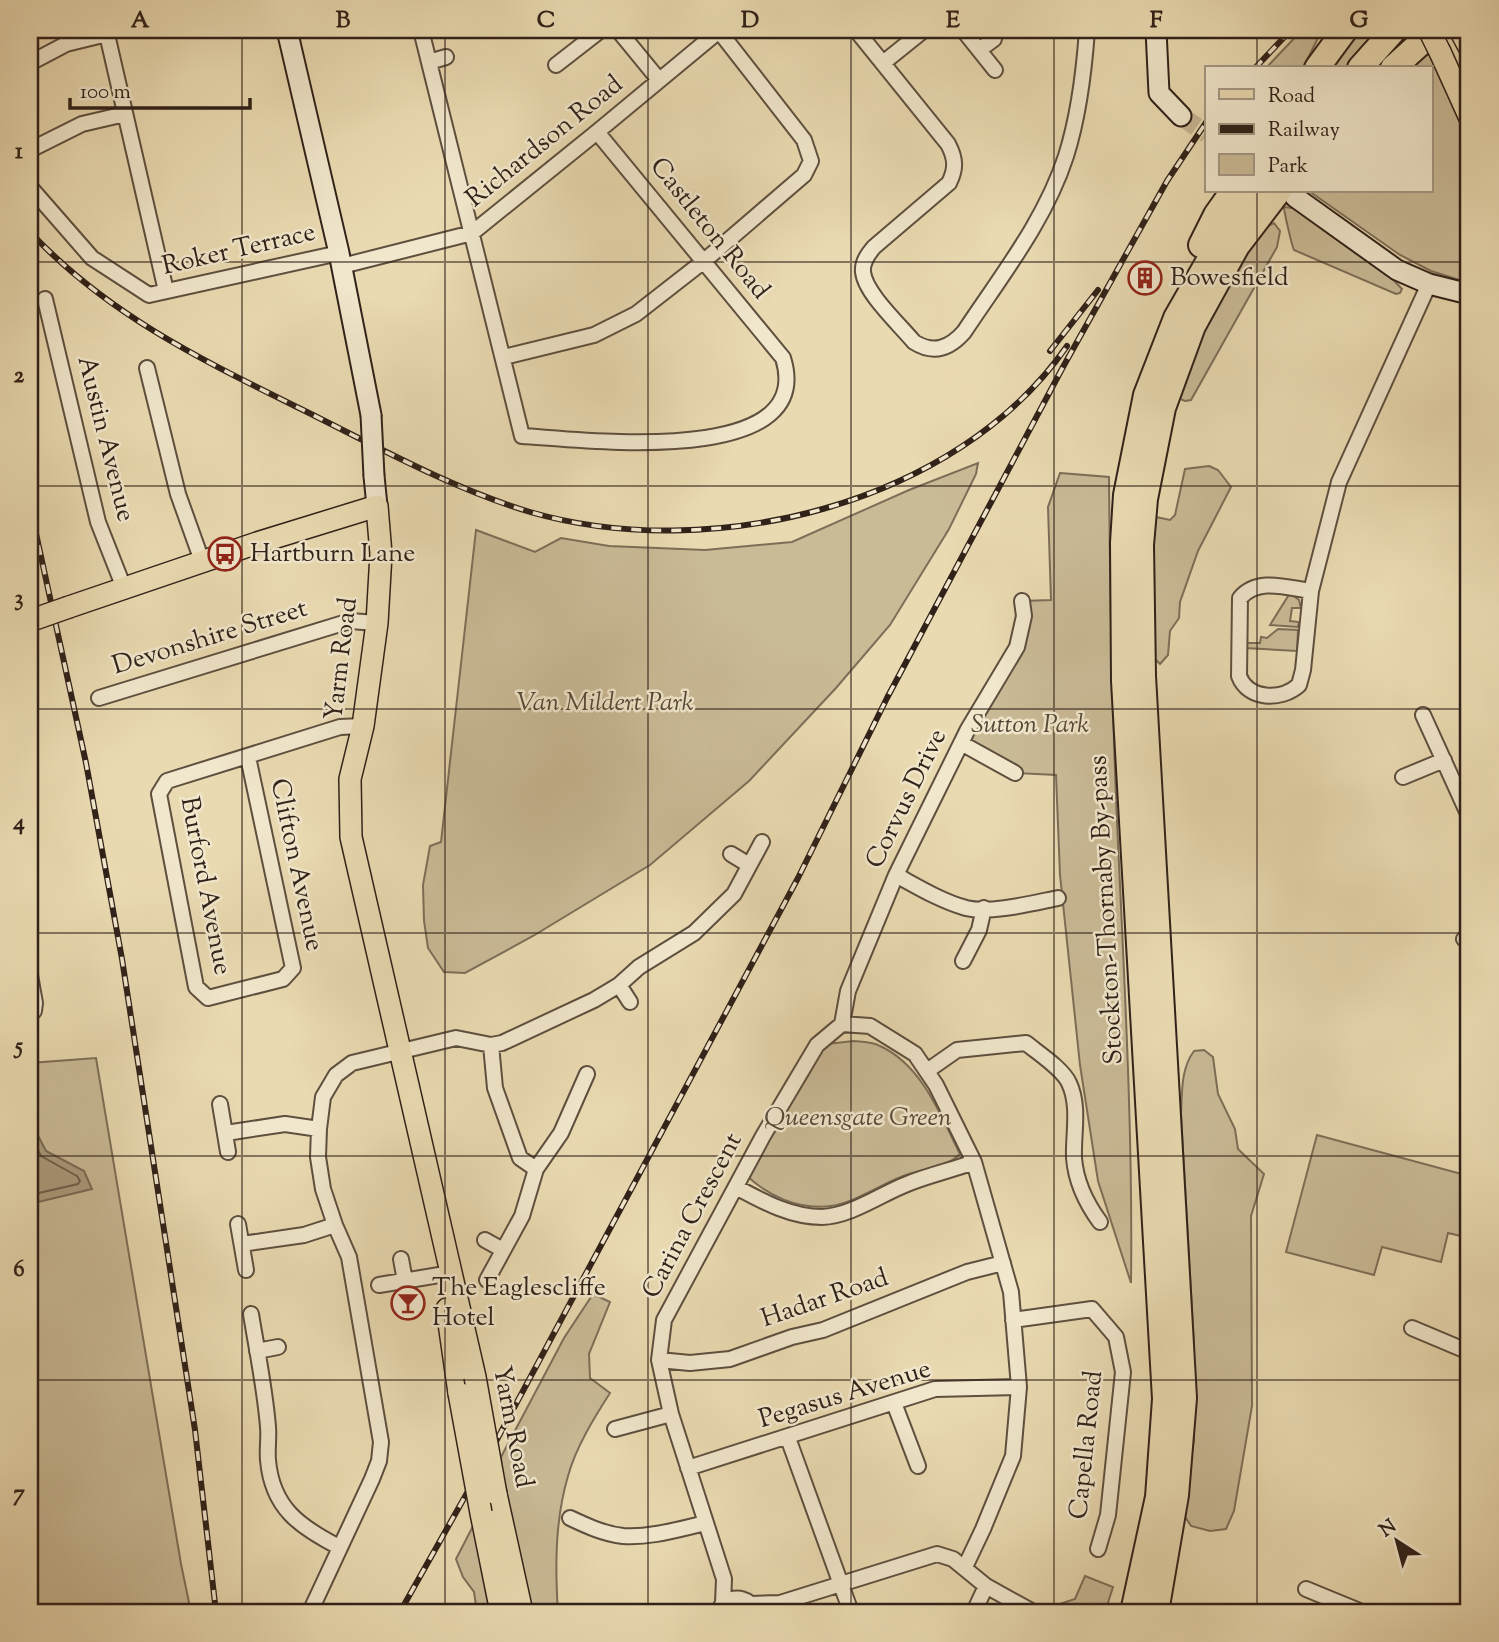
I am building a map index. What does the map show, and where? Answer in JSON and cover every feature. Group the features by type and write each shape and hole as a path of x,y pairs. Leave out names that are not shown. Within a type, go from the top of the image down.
{"highway":[{"path":"1317,66 1331,30"},
{"path":"1318,66 1345,30"},
{"path":"1362,66 1394,30"},
{"path":"1388,66 1420,30"},
{"path":"1396,66 1438,41"},
{"path":"1146,395 1149,361 1171,303 1216,215 1232,192"},
{"name":"Stockton-Thornaby By-pass","path":"1133,1612 1158,1497 1165,1399 1124,681 1123,543 1126,495 1146,395 1176,318 1223,236 1257,192"},
{"name":"Stockton-Thornaby By-pass","path":"1156,1612 1176,1495 1184,1398 1143,676 1141,545 1145,499 1163,408 1193,326 1237,246 1287,194"}],"main road":[{"path":"1429,30 1438,41 1469,116"},
{"path":"1460,30 1469,47"},
{"path":"31,620 202,561 377,506"},
{"name":"Yarm Road","path":"377,506 381,554 377,623 363,726 350,779 351,837 428,1170 447,1274 475,1377 496,1494 522,1612"},
{"name":"Yarm Road","path":"447,1274 458,1393 500,1612"}],"street":[{"name":"Yarm Road","path":"287,30 341,259 371,415 377,506"},
{"path":"421,30 504,357 594,335 636,314 704,261 804,175 811,161 804,140 719,30"},
{"path":"556,65 601,30"},
{"path":"618,30 659,80"},
{"name":"Richardson Road","path":"341,259 472,233 719,30"},
{"path":"856,30 948,144 955,162 954,173 948,183 867,255 863,273 873,293 914,342 933,350 955,343 964,332 1030,231 1056,182 1074,127 1087,30"},
{"path":"883,63 924,30"},
{"path":"963,30 995,70"},
{"path":"1156,30 1159,93 1181,116"},
{"path":"30,63 66,44 106,32 166,291"},
{"path":"979,50 994,39"},
{"path":"429,62 446,57"},
{"path":"30,150 82,124 125,114"},
{"name":"Castleton Road","path":"504,357 522,436 662,443 699,440 735,432 769,415 784,396 789,376 783,358 597,132"},
{"name":"Roker Terrace","path":"30,187 92,258 149,295 341,259"},
{"path":"1287,194 1397,270 1429,284 1469,294"},
{"path":"1311,591 1260,584 1249,588 1240,598 1239,676 1254,694 1279,696 1298,685 1303,670 1311,591 1339,482 1429,284"},
{"name":"Austin Avenue","path":"45,299 98,522 124,588"},
{"path":"147,369 178,494 202,561"},
{"name":"Corvus Drive","path":"842,1024 848,991 896,875 961,743 1017,648 1024,616 1022,601"},
{"name":"Devonshire Street","path":"99,698 350,621 377,623"},
{"path":"1423,715 1469,816"},
{"path":"248,757 340,727 363,726"},
{"path":"961,743 1015,773"},
{"name":"Burford Avenue","path":"208,998 196,987 159,794 167,781 248,757"},
{"name":"Clifton Avenue","path":"208,998 283,979 293,968 248,757"},
{"path":"1403,777 1444,760"},
{"path":"310,1612 376,1470 381,1442 349,1257 323,1189 318,1157 323,1097 335,1075 352,1063 456,1038 491,1045 530,1031 594,1000 619,985 639,967 694,933 733,894 762,842"},
{"path":"731,854 749,865"},
{"path":"896,875 926,892 968,909 1009,908 1058,898"},
{"path":"963,961 979,930 984,908"},
{"path":"30,975 35,1003 34,1011 30,1013"},
{"path":"619,985 630,1002"},
{"path":"842,1024 870,1026 915,1054 936,1085 974,1162 1011,1292 1019,1387 1013,1456 965,1567"},
{"name":"Carina Crescent","path":"721,1608 724,1579 671,1414 659,1360 664,1320 736,1186 817,1045 842,1024"},
{"path":"927,1071 957,1050 1026,1043 1048,1060 1069,1082 1075,1115 1074,1160 1082,1194 1100,1222"},
{"path":"491,1045 495,1088 520,1158 536,1168"},
{"path":"487,1280 522,1216 536,1168 561,1133 587,1074"},
{"path":"220,1104 228,1152"},
{"path":"226,1133 285,1124 319,1129"},
{"path":"736,1186 763,1202 790,1212 823,1217 849,1210 910,1183 974,1162"},
{"path":"238,1224 246,1270"},
{"path":"242,1244 304,1235 335,1225"},
{"path":"485,1240 503,1250"},
{"path":"401,1259 405,1281"},
{"name":"Hadar Road","path":"659,1360 690,1363 730,1359 792,1337 823,1330 967,1272 1003,1263"},
{"path":"379,1285 447,1274"},
{"name":"Capella Road","path":"1013,1320 1093,1309 1116,1337 1123,1372 1108,1515 1098,1549"},
{"path":"251,1314 268,1427 269,1466 275,1492 292,1517 302,1526 339,1547"},
{"path":"1412,1328 1469,1352"},
{"path":"257,1351 278,1347"},
{"name":"Pegasus Avenue","path":"688,1468 935,1389 1019,1387"},
{"path":"894,1403 918,1466"},
{"path":"615,1429 671,1414"},
{"path":"788,1438 851,1612"},
{"path":"570,1518 599,1531 622,1536 647,1535 706,1523"},
{"path":"721,1608 780,1603 937,1554 953,1559 986,1586 1033,1612"},
{"name":"Carina Crescent","path":"724,1579 749,1605"},
{"path":"974,1612 986,1586"},
{"path":"1306,1589 1362,1612"},
{"path":"766,1612 780,1603"}],"green space":[{"path":"1302,30 1322,30 1304,66 1268,66"},
{"path":"1354,30 1377,30 1357,53 1359,56 1350,66 1326,66"},
{"path":"1429,49 1464,114 1469,129 1469,283 1431,271 1400,255 1310,192 1432,192 1432,66 1411,66"},
{"path":"1284,207 1307,210 1383,269 1402,289 1400,293 1396,294 1294,250"},
{"path":"1274,223 1280,231 1277,247 1191,400 1178,398 1181,382 1223,289 1264,228"},
{"name":"Van Mildert Park","path":"978,463 976,474 949,529 890,625 836,688 749,781 650,865 533,936 465,973 444,972 428,948 423,885 430,846 441,842 476,530 535,552 561,538 609,546 705,550 792,542 909,490"},
{"path":"1209,466 1218,470 1231,487 1198,551 1180,602 1179,618 1170,631 1168,655 1160,664 1155,659 1149,564 1156,517 1170,520 1175,515 1185,469"},
{"name":"Sutton Park","path":"1060,473 1109,477 1114,735 1129,1110 1131,1283 1098,1181 1080,1065 1060,875 1056,775 1015,773 961,743 1017,648 1022,601 1051,600 1048,507"},
{"path":"1290,593 1299,600 1301,608 1292,608 1290,621 1299,622 1298,627 1270,625"},
{"path":"1278,629 1298,630 1297,651 1245,648 1245,643 1260,643 1261,637 1267,638"},
{"name":"Queensgate Green","path":"854,1041 877,1045 908,1066 929,1093 960,1154 940,1166 909,1174 857,1198 831,1206 807,1206 773,1195 744,1173 817,1045"},
{"path":"1204,1050 1213,1057 1218,1094 1235,1129 1238,1149 1264,1174 1251,1216 1252,1406 1234,1511 1226,1529 1210,1531 1191,1526 1184,1515 1194,1439 1194,1345 1181,1114 1184,1073 1194,1051"},
{"path":"96,1058 191,1612 30,1612 30,1063"},
{"path":"1317,1135 1469,1176 1469,1238 1448,1233 1441,1262 1382,1247 1374,1275 1286,1252"},
{"path":"593,1294 610,1302 589,1354 590,1378 610,1393 571,1465 564,1493 557,1544 558,1612 529,1612 503,1491 501,1457 564,1338"},
{"path":"473,1526 491,1612 477,1612 474,1592 463,1577 456,1559"},
{"path":"1085,1576 1113,1587 1105,1612 1049,1612 1057,1605 1075,1599"}],"water":[{"path":"30,1120 46,1151 84,1171 92,1189 30,1204"}],"tunnel":[{"path":"1181,116 1205,133"}],"railway":[{"path":"1257,66 1291,30"},
{"path":"400,1612 494,1445 798,878 887,698 1063,367 1167,181 1205,124"},
{"path":"30,232 60,261 123,311 226,371 413,465 471,491 530,512 600,526 674,530 750,525 824,509 896,483 962,447 1019,401 1067,346"},
{"path":"1050,351 1098,290"},
{"path":"30,506 86,763 122,959 195,1430 216,1612"}],"place":[{"name":"Bowesfield","path":"1145,278"},
{"name":"Hartburn Lane","path":"225,554"},
{"name":"The Eaglescliffe Hotel","path":"408,1303"}]}
